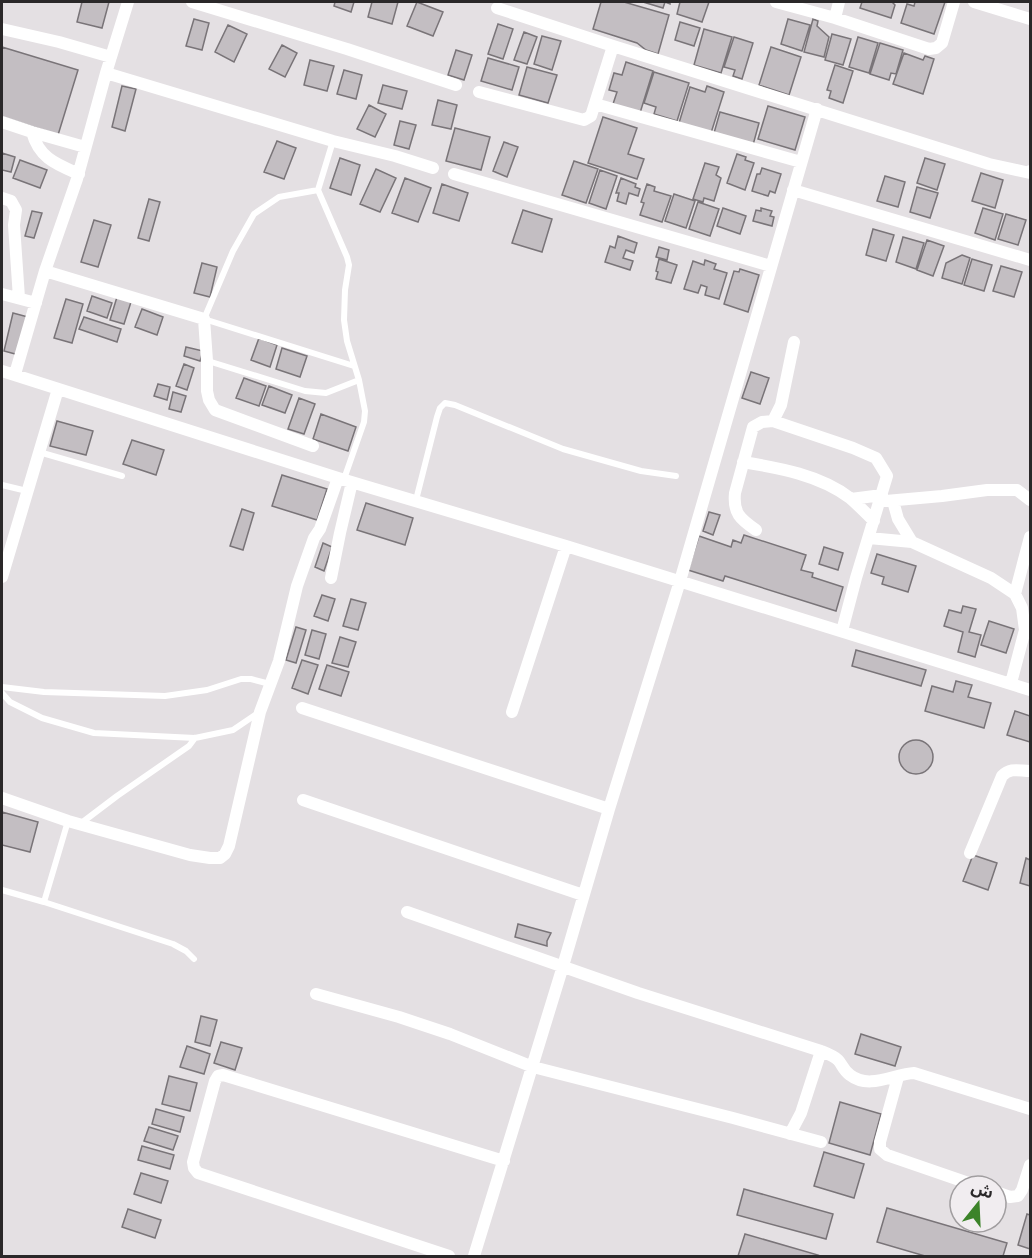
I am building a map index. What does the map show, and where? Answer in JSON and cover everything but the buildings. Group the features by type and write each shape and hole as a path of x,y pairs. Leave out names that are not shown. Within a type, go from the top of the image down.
{"street":[{"path":"15,374 45,271 78,174 128,2"},
{"path":"192,2 456,85"},
{"path":"776,2 835,18 929,49 936,48 942,43 954,2"},
{"path":"835,18 840,2"},
{"path":"974,2 1030,19"},
{"path":"497,8 989,164 1030,173"},
{"path":"2,29 111,57"},
{"path":"479,92 584,120 591,116 613,46"},
{"path":"106,73 333,141 434,168"},
{"path":"595,104 801,162"},
{"path":"474,1257 680,580 817,109"},
{"path":"2,122 85,147"},
{"path":"32,132 41,153 56,164 78,174"},
{"path":"454,174 771,266"},
{"path":"793,190 1029,256"},
{"path":"2,198 11,201 16,210 19,298"},
{"path":"45,271 204,319 207,391 215,410 313,446"},
{"path":"2,294 36,303"},
{"path":"773,421 781,405 794,342"},
{"path":"2,371 345,480 680,580 1030,690"},
{"path":"2,577 58,389"},
{"path":"756,530 742,520 736,511 734,501 753,428 762,422 773,421 876,458 887,476 885,499 874,521 842,631"},
{"path":"743,462 778,468 822,482 851,499 874,521"},
{"path":"331,578 340,533 345,480"},
{"path":"2,798 74,823 190,855 220,858 225,854 232,834 260,712 279,662 297,586 314,538 345,480"},
{"path":"851,499 942,496 987,490 1017,490 1030,500"},
{"path":"885,499 912,542"},
{"path":"1015,594 1030,537"},
{"path":"869,538 912,542 991,578 1015,594 1022,608 1025,630 1011,683"},
{"path":"512,712 566,546"},
{"path":"302,708 609,808"},
{"path":"970,853 1002,776 1013,769 1030,771"},
{"path":"303,800 583,895"},
{"path":"407,912 649,996 821,1051 838,1060 842,1068 852,1077 861,1080 872,1081 914,1073 1030,1109"},
{"path":"316,994 450,1034 533,1067 821,1142"},
{"path":"790,1134 801,1113 821,1051"},
{"path":"448,1257 198,1173 193,1162 215,1081 218,1076 223,1075 504,1161"},
{"path":"898,1077 880,1149 887,1155 948,1176"},
{"path":"1008,1196 1018,1196 1030,1165"}],"lane":[{"path":"333,141 318,190 349,265 345,290 346,341 359,380 364,411 364,422 345,480"},
{"path":"318,190 279,197 254,214 233,251 204,319 354,366"},
{"path":"207,361 305,391 326,393 359,380"},
{"path":"417,500 437,417 440,408 446,403 563,449 641,471 676,476"},
{"path":"38,452 122,476"},
{"path":"2,485 28,491"},
{"path":"2,687 44,692 165,696 207,690 241,680 251,679 270,684"},
{"path":"2,693 10,702 42,718 94,733 195,738 233,729 260,712"},
{"path":"44,902 74,823 189,746 195,738"},
{"path":"2,890 181,947 194,959"}]}
